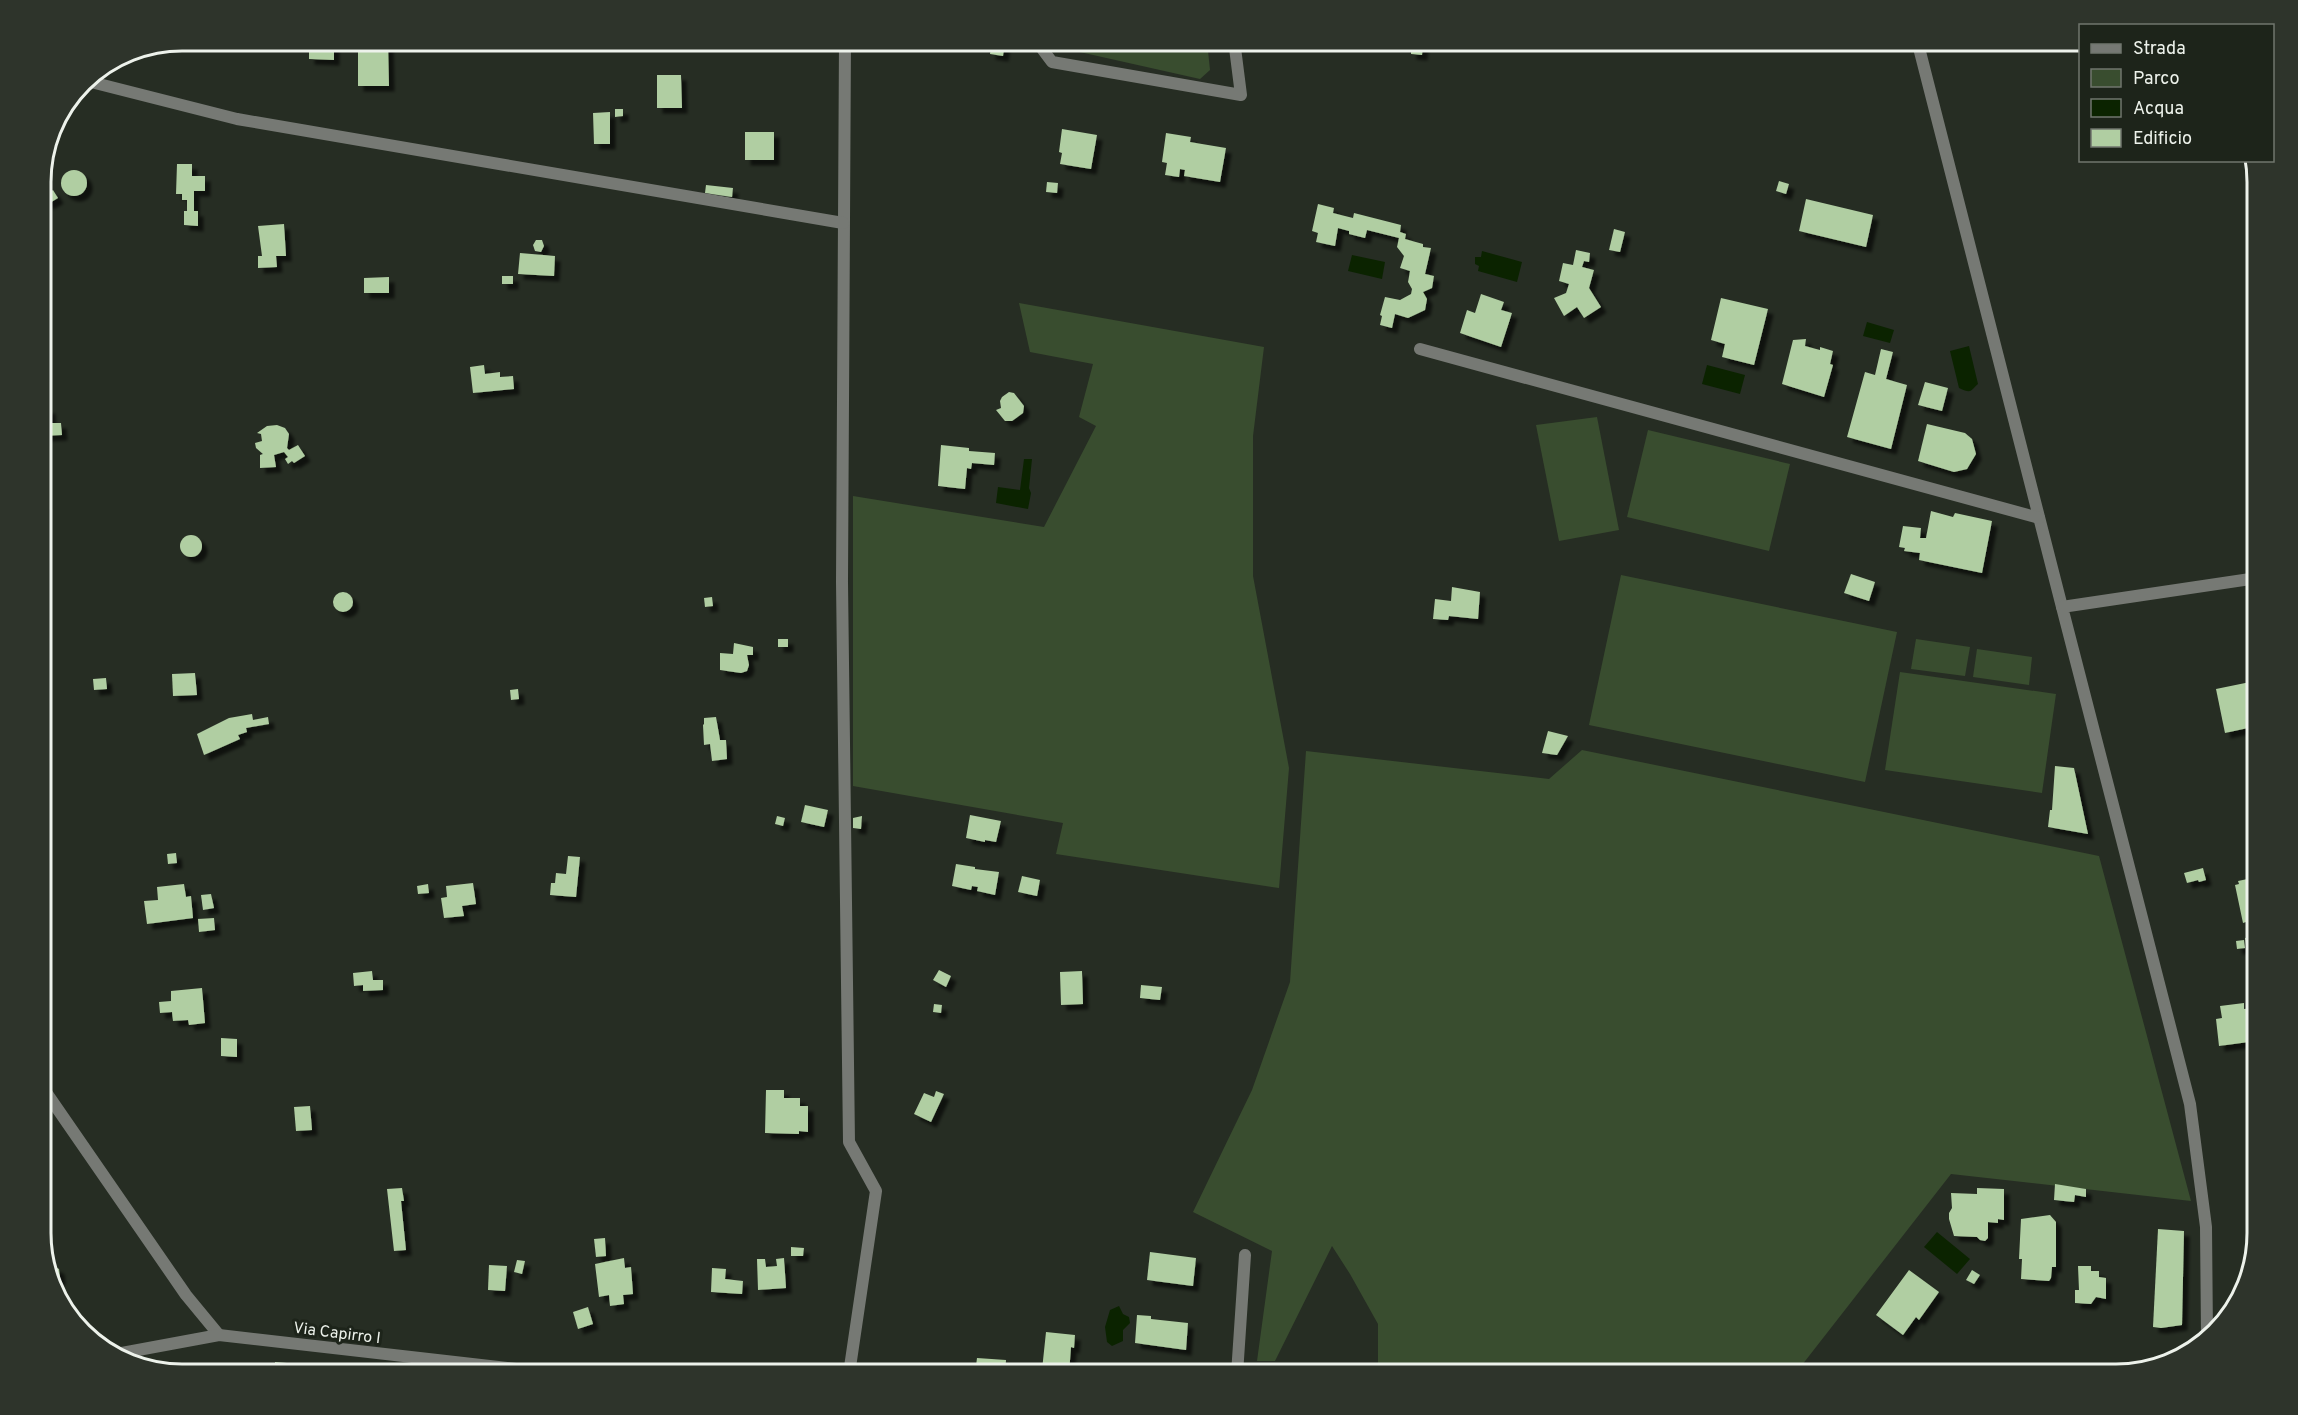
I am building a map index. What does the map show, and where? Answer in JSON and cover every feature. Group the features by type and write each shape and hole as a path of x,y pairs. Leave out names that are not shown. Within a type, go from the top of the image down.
{"street":[{"path":"845,51 843,606 849,1142 876,1191 850,1364"},
{"path":"1044,51 1052,63 1241,95 1235,51"},
{"path":"1920,51 2190,1104 2206,1227 2206,1329"},
{"path":"97,83 237,119 843,223"},
{"path":"1420,349 2039,518"},
{"path":"2062,607 2247,579"},
{"path":"51,1099 186,1295 219,1335"},
{"path":"1238,1364 1245,1255"},
{"name":"Via Capirro I","path":"128,1352 219,1335 473,1364"}],"green space":[{"path":"1075,51 1208,51 1210,70 1200,79"},
{"path":"1019,303 1264,347 1253,436 1253,576 1289,768 1279,888 1056,854 1063,823 853,786 853,496 1044,527 1096,426 1079,417 1093,364 1030,352"},
{"path":"1597,417 1619,530 1559,541 1536,425"},
{"path":"1648,430 1790,464 1769,551 1627,517"},
{"path":"1621,575 1897,632 1865,782 1589,725"},
{"path":"1916,639 1970,647 1965,676 1911,669"},
{"path":"1977,649 2032,657 2029,685 1973,677"},
{"path":"1900,672 2056,694 2042,793 1885,770"},
{"path":"1582,750 2099,856 2191,1201 1951,1174 1803,1364 1378,1364 1378,1324 1332,1246 1275,1361 1257,1361 1272,1251 1193,1212 1252,1090 1290,982 1306,751 1549,779"}],"water":[{"path":"1482,251 1522,262 1517,282 1478,271 1479,266 1475,264 1475,257 1481,257"},
{"path":"1352,255 1385,262 1382,279 1348,271"},
{"path":"1867,322 1894,330 1890,343 1863,336"},
{"path":"1969,346 1978,384 1969,391 1959,388 1950,351"},
{"path":"1707,365 1745,375 1740,394 1702,384"},
{"path":"1024,459 1032,459 1028,509 996,503 998,487 1020,490"},
{"path":"1937,1232 1970,1259 1957,1274 1924,1247"},
{"path":"1119,1306 1123,1314 1129,1317 1130,1323 1123,1330 1123,1341 1112,1346 1107,1342 1105,1327 1110,1310"}],"building":[{"path":"309,51 334,51 334,60 309,59"},
{"path":"388,51 389,86 358,86 358,52"},
{"path":"990,51 1004,51 1003,56 990,54"},
{"path":"1411,51 1422,51 1422,55 1411,54"},
{"path":"657,75 681,75 682,108 657,108"},
{"path":"615,109 623,109 623,116 615,117"},
{"path":"610,112 610,144 594,144 593,113"},
{"path":"1062,129 1097,135 1091,169 1060,164"},
{"path":"745,132 774,132 774,160 745,160"},
{"path":"1166,133 1191,137 1190,142 1226,148 1220,182 1184,176 1185,170 1180,169 1179,177 1165,175 1167,163 1162,162"},
{"path":"177,164 192,164 192,176 205,176 205,191 194,191 194,211 198,211 198,226 184,225 187,200 182,200 182,194 176,194"},
{"path":"74,170 83,174 87,183 83,192 74,196 65,192 61,183 65,174"},
{"path":"1779,181 1789,184 1786,194 1776,191"},
{"path":"1047,182 1058,183 1057,193 1046,192"},
{"path":"706,185 733,188 732,197 705,193"},
{"path":"53,190 58,198 51,202"},
{"path":"1806,199 1873,215 1866,247 1799,231"},
{"path":"1318,204 1334,208 1333,213 1353,218 1354,213 1401,225 1400,232 1406,234 1405,239 1431,248 1425,274 1434,276 1432,288 1423,292 1427,299 1425,310 1408,318 1395,314 1392,328 1380,325 1385,297 1400,300 1411,294 1412,289 1408,282 1410,271 1400,268 1404,256 1397,247 1399,238 1367,230 1365,238 1349,234 1349,231 1338,228 1335,246 1316,242 1318,233 1312,231"},
{"path":"284,224 286,256 276,256 277,267 258,268 258,256 262,256 258,226"},
{"path":"1614,229 1625,232 1620,252 1609,250"},
{"path":"536,240 542,240 544,246 541,252 535,251 533,245"},
{"path":"1576,250 1590,253 1589,262 1584,261 1582,267 1594,270 1589,288 1601,307 1584,318 1577,307 1564,316 1554,298 1566,293 1569,284 1559,281 1563,263 1573,265"},
{"path":"520,253 555,256 554,276 518,274"},
{"path":"502,276 513,276 513,284 502,284"},
{"path":"389,277 389,293 364,293 364,278"},
{"path":"1481,294 1504,302 1501,310 1512,313 1501,347 1460,333 1467,310 1475,313"},
{"path":"1721,298 1768,309 1754,365 1722,357 1725,344 1711,340"},
{"path":"1806,339 1805,346 1833,351 1830,364 1833,365 1824,397 1782,384 1793,340"},
{"path":"1881,349 1893,352 1886,379 1907,385 1891,449 1847,437 1865,372 1875,375"},
{"path":"484,365 485,374 500,372 500,377 513,376 514,389 473,393 470,367"},
{"path":"1925,382 1948,388 1942,411 1918,405"},
{"path":"1009,392 1014,393 1024,406 1023,413 1012,421 1005,421 996,410 1001,408 1002,397"},
{"path":"51,423 61,423 62,435 51,436"},
{"path":"1927,424 1965,433 1972,439 1976,454 1967,469 1954,472 1918,461"},
{"path":"277,425 285,428 289,434 287,448 289,450 298,445 305,456 288,464 285,459 288,457 284,452 274,455 276,467 260,468 260,455 263,454 256,448 255,443 262,441 261,434 257,433 267,426"},
{"path":"941,445 969,448 969,451 995,453 994,465 972,463 971,469 967,468 965,489 938,486"},
{"path":"1931,511 1953,517 1955,513 1992,521 1982,573 1919,560 1920,553 1904,551 1905,548 1899,547 1903,526 1921,528 1920,538 1926,538"},
{"path":"191,535 199,538 202,546 199,554 191,557 183,554 180,546 183,538"},
{"path":"1851,574 1875,582 1869,601 1844,593"},
{"path":"1452,587 1480,592 1478,619 1449,616 1448,620 1433,619 1435,599 1451,601"},
{"path":"343,592 350,595 353,602 350,609 343,612 336,609 333,602 336,595"},
{"path":"712,597 713,606 705,607 704,598"},
{"path":"778,639 788,639 788,647 778,647"},
{"path":"734,643 753,647 753,655 747,655 749,665 747,671 741,673 720,670 720,653 733,654"},
{"path":"195,673 197,695 173,696 172,674"},
{"path":"106,678 107,689 94,690 93,679"},
{"path":"2247,683 2247,728 2225,733 2216,689"},
{"path":"518,689 519,699 511,700 510,690"},
{"path":"252,714 253,720 268,717 269,724 246,728 247,732 238,735 240,739 204,755 197,734 229,718"},
{"path":"716,717 720,740 726,740 727,759 712,761 710,744 704,745 703,725 704,718"},
{"path":"1548,731 1568,736 1557,755 1542,753"},
{"path":"2055,766 2074,768 2088,834 2048,827 2050,810 2052,810"},
{"path":"805,805 828,810 824,827 801,822"},
{"path":"970,815 1001,821 996,842 966,838"},
{"path":"777,816 785,818 783,826 775,824"},
{"path":"862,816 861,829 853,828 853,818"},
{"path":"176,853 177,863 168,864 167,854"},
{"path":"568,856 580,857 576,897 550,895 551,883 555,883 556,873 566,874"},
{"path":"956,864 999,872 995,895 977,891 978,887 972,886 971,890 952,886"},
{"path":"2203,868 2206,880 2187,883 2184,873"},
{"path":"1022,876 1040,880 1037,896 1018,892"},
{"path":"2247,879 2247,930 2246,922 2243,923 2235,885 2239,884 2238,881"},
{"path":"473,883 476,904 462,906 464,916 444,918 441,898 447,897 446,886"},
{"path":"184,884 186,897 191,896 193,918 147,924 144,901 158,900 157,887"},
{"path":"428,884 429,893 418,894 417,886"},
{"path":"211,894 214,908 203,910 201,895"},
{"path":"214,918 215,930 199,932 198,919"},
{"path":"2244,940 2245,948 2237,949 2236,941"},
{"path":"939,970 951,976 946,987 933,980"},
{"path":"372,971 373,980 383,980 383,990 363,991 363,985 354,986 353,973"},
{"path":"1082,971 1083,1004 1061,1005 1060,972"},
{"path":"1141,985 1162,987 1160,1000 1140,998"},
{"path":"202,988 205,1023 189,1025 188,1020 173,1021 172,1012 160,1013 159,1002 171,1001 171,991"},
{"path":"2244,1003 2244,1009 2247,1009 2247,1042 2219,1046 2216,1019 2222,1018 2220,1006"},
{"path":"934,1004 942,1005 941,1013 933,1012"},
{"path":"221,1038 237,1039 237,1057 221,1056"},
{"path":"766,1090 784,1090 784,1098 800,1098 800,1106 808,1106 808,1132 765,1133"},
{"path":"936,1091 944,1094 931,1122 914,1114 924,1093 934,1097"},
{"path":"310,1106 312,1130 296,1131 294,1107"},
{"path":"2055,1184 2086,1189 2086,1197 2075,1195 2074,1202 2054,1200"},
{"path":"402,1188 404,1201 401,1201 406,1250 394,1251 387,1189"},
{"path":"1977,1188 2004,1189 2004,1220 1998,1219 1998,1223 1988,1222 1988,1238 1985,1241 1977,1237 1954,1236 1949,1219 1952,1208 1951,1193 1977,1194"},
{"path":"2050,1215 2056,1222 2056,1267 2052,1267 2049,1281 2021,1279 2022,1259 2019,1259 2021,1219"},
{"path":"2158,1229 2184,1231 2182,1325 2161,1328 2153,1327"},
{"path":"605,1238 606,1256 596,1257 594,1239"},
{"path":"791,1247 804,1248 803,1256 791,1256"},
{"path":"1150,1252 1196,1258 1193,1286 1147,1280"},
{"path":"624,1258 625,1268 631,1267 633,1294 623,1295 624,1304 610,1306 609,1295 599,1297 595,1264"},
{"path":"784,1258 786,1288 758,1290 757,1259 765,1259 766,1267 777,1266 776,1259"},
{"path":"517,1260 525,1261 522,1274 514,1272"},
{"path":"489,1265 507,1266 505,1291 488,1290"},
{"path":"2078,1266 2091,1266 2091,1271 2099,1271 2099,1277 2106,1278 2106,1299 2096,1297 2091,1304 2075,1303 2075,1290 2079,1290"},
{"path":"712,1268 726,1269 725,1279 743,1281 742,1294 711,1292"},
{"path":"1909,1270 1939,1292 1919,1320 1916,1317 1903,1335 1876,1315"},
{"path":"1972,1270 1980,1275 1974,1284 1966,1280"},
{"path":"588,1307 593,1324 578,1329 573,1312"},
{"path":"1137,1315 1188,1323 1186,1350 1135,1343"},
{"path":"1046,1332 1075,1335 1070,1364 1043,1364"},
{"path":"977,1358 1006,1360 1006,1364 976,1364"}]}
